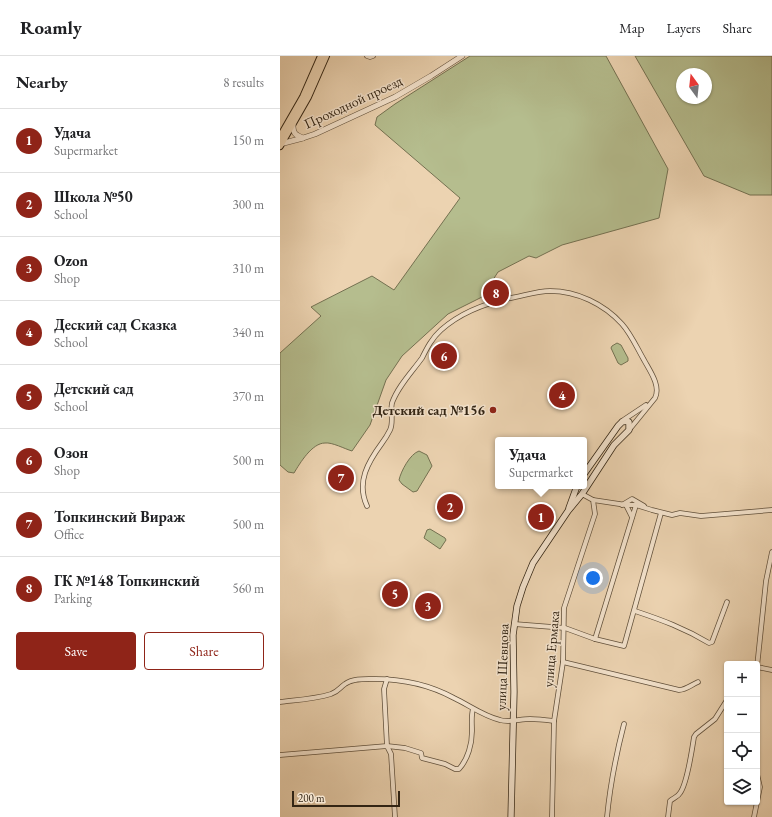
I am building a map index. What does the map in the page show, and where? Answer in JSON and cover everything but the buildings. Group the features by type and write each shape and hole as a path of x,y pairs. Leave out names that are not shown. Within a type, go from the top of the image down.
{"main road":[{"path":"281,141 321,56"},
{"path":"281,141 293,125 308,97 326,56"},
{"path":"587,470 622,422 629,422 629,430"},
{"name":"улица Шевцова","path":"587,486 614,446 629,430"},
{"path":"568,511 576,489"},
{"name":"улица Шевцова","path":"511,817 514,624 517,606 528,572 533,563 568,511 585,489"}],"street":[{"path":"367,56 373,56"},
{"name":"Проходной проезд","path":"281,141 302,138 395,97 462,56"},
{"path":"293,125 293,131 295,134 302,138"},
{"name":"улица Шевцова","path":"367,506 362,488 365,470 371,458 391,429 392,404 402,385 440,331 457,319 484,305 548,291 578,295 598,304 610,312 622,325 653,376 657,389 657,394 629,430"},
{"path":"622,422 650,403"},
{"path":"582,494 593,500 624,505 636,505 662,513 672,514 680,513 701,516 772,510"},
{"path":"624,505 632,499 652,510"},
{"name":"улица Ермака","path":"552,817 554,721 563,662 565,628 564,608 595,514 593,500"},
{"path":"624,505 632,517"},
{"path":"595,639 636,505"},
{"path":"514,624 565,628 595,639 624,646 662,513"},
{"path":"758,661 766,581 772,552"},
{"path":"635,611 668,621 693,633 709,643 712,642 727,602"},
{"path":"563,662 679,690 686,689 690,685 698,682"},
{"path":"760,667 772,670"},
{"path":"280,702 332,694 351,681 361,679 387,679 406,681 453,697 473,709 501,721 530,719 554,721"},
{"path":"387,679 384,690 387,746 391,754 395,817"},
{"path":"668,817 670,801 680,794 683,788 696,734 715,719 724,705"},
{"path":"280,755 387,746 405,748 421,753 422,758 459,769 469,752 473,709"},
{"path":"607,817 617,752 624,724"},
{"path":"754,817 756,805"}],"green space":[{"path":"470,56 606,56 668,169 659,218 562,245 536,258 529,256 498,272 482,297 448,314 402,356 386,380 370,425 352,451 331,444 320,444 307,454 294,473 288,472 280,465 280,353 321,316 311,307 372,276 394,290 460,198 375,125 377,117"},
{"path":"635,56 772,56 772,195 750,195 704,176"},
{"path":"617,343 621,345 628,358 628,361 621,365 618,363 611,348"},
{"path":"419,451 427,455 432,466 417,491 413,492 399,480 406,463"},
{"path":"430,529 446,540 440,549 424,538 427,530"}],"place":[{"name":"ГК №148 Топкинский","path":"496,293"},
{"name":"Озон","path":"444,356"},
{"name":"Деский сад Сказка","path":"562,395"},
{"name":"Детский сад №156","path":"493,410"},
{"name":"Топкинский Вираж","path":"341,478"},
{"name":"Школа №50","path":"450,507"},
{"name":"Удача","path":"541,517"},
{"name":"Детский сад","path":"395,594"},
{"name":"Ozon","path":"428,606"}]}
